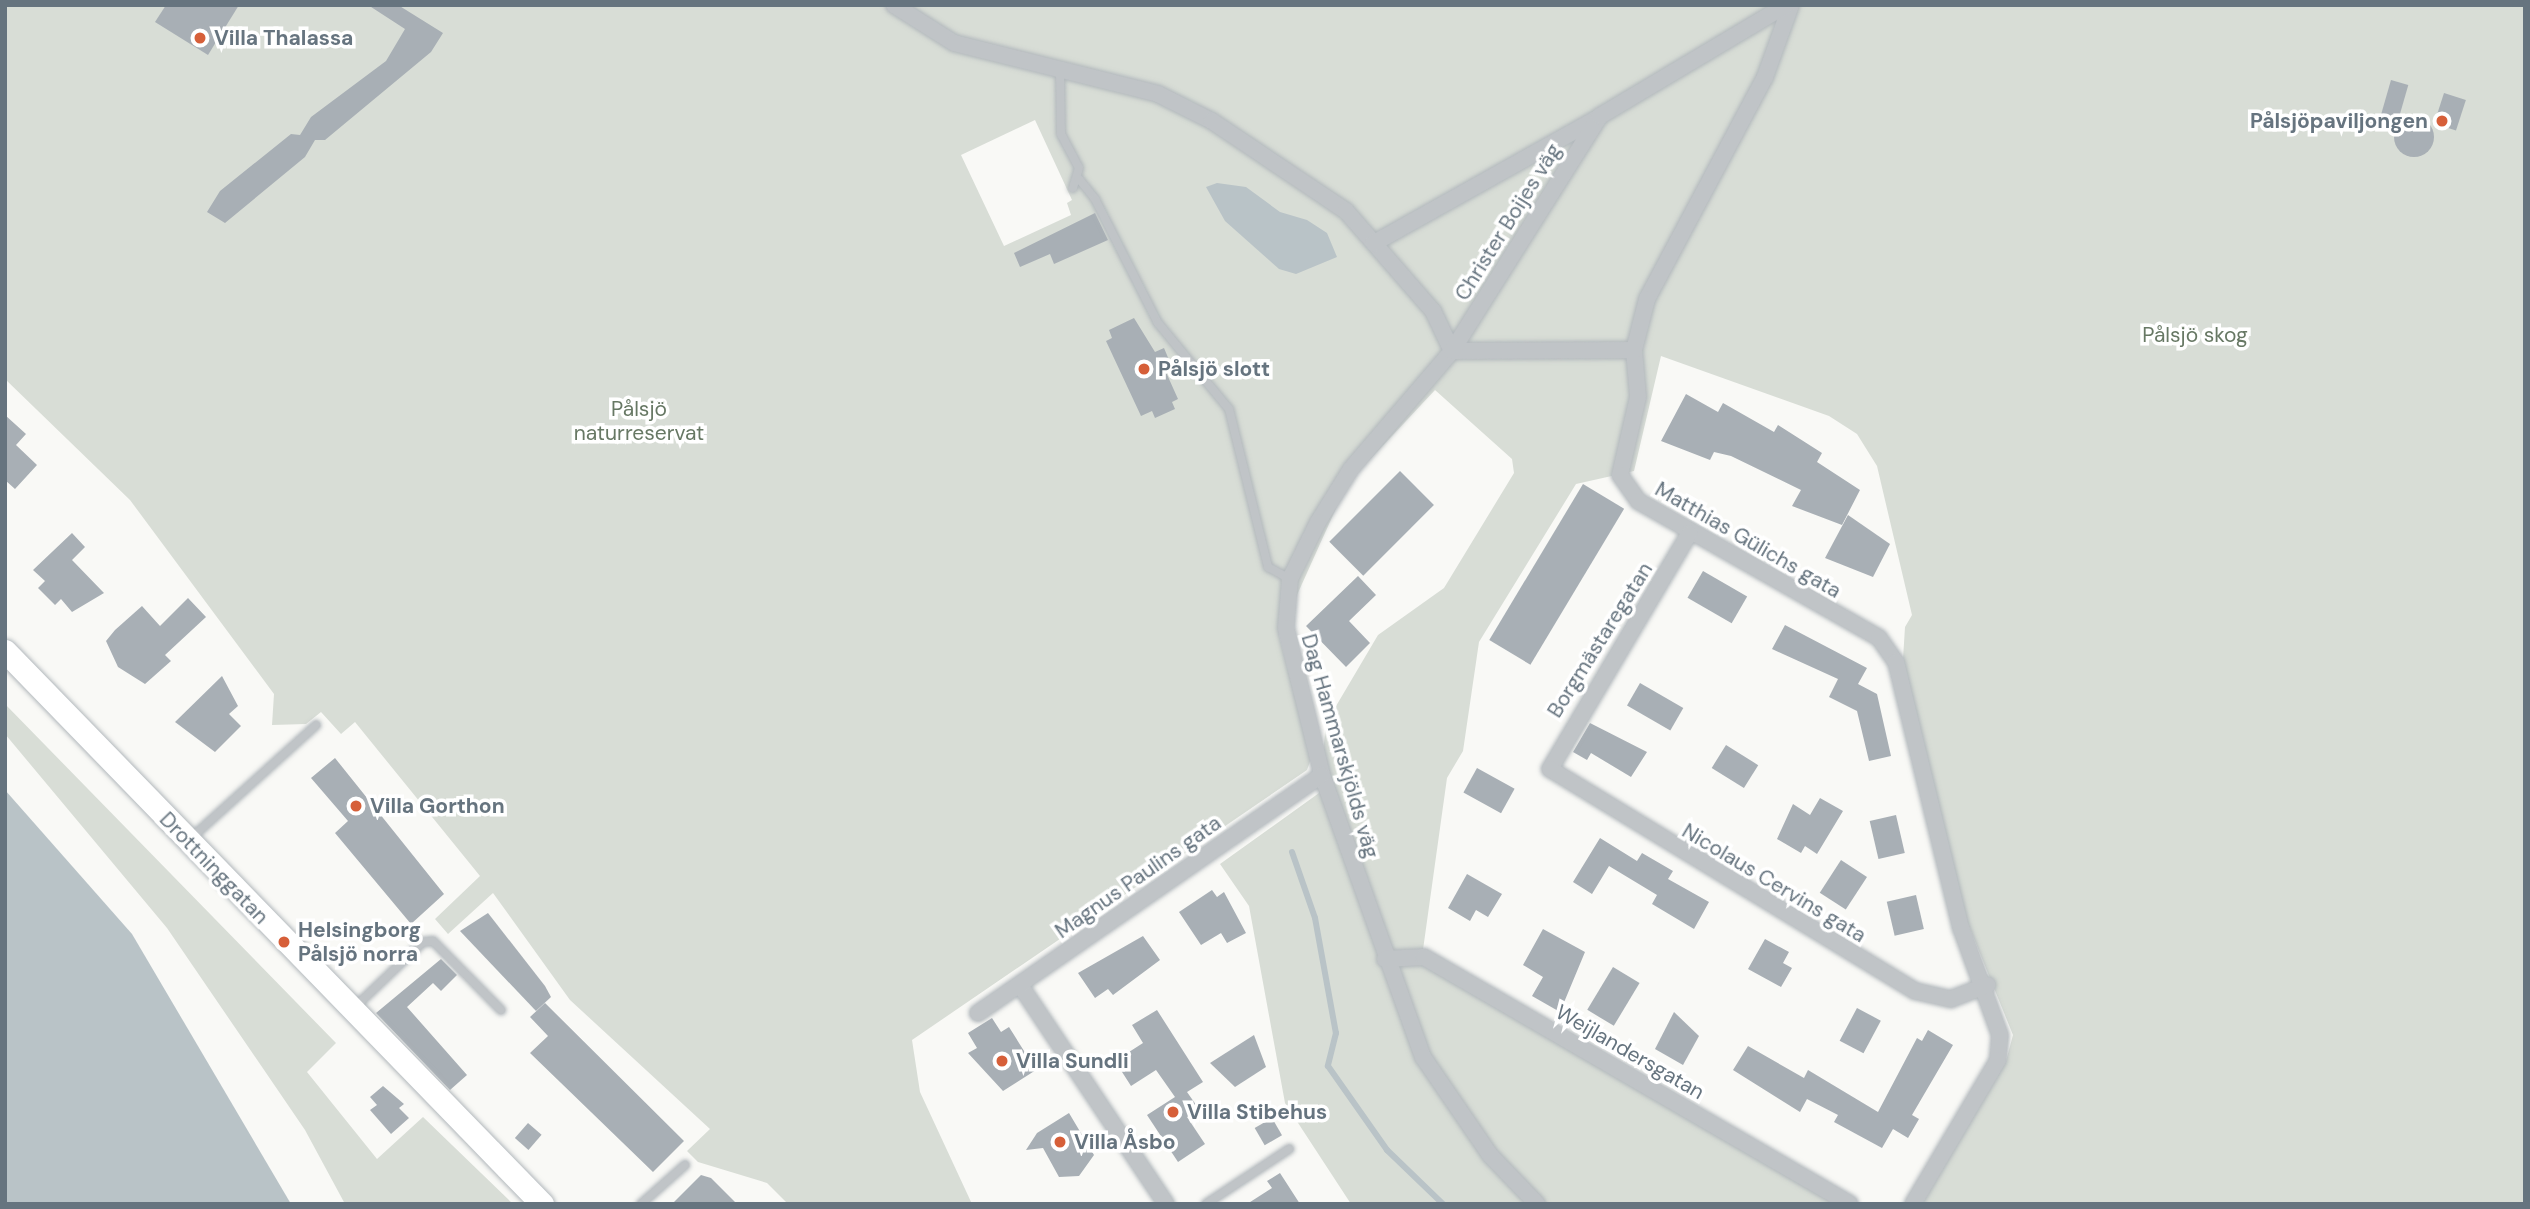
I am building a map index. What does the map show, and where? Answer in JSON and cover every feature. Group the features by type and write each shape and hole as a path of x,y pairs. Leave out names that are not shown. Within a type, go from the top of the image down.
{"street":[{"path":"894,5 954,43 1158,94 1212,121 1328,197 1374,243 1433,311 1452,351 1634,350"},
{"name":"Christer Boijes väg","path":"1374,243 1600,116 1789,5"},
{"name":"Matthias Gülichs gata","path":"1789,5 1765,77 1670,247 1634,350 1638,397 1620,475 1638,501 1689,534 1889,647 1961,928 1987,985"},
{"name":"Christer Boijes väg","path":"1452,351 1600,116"},
{"name":"Dag Hammarskjölds väg","path":"1452,351 1351,469 1290,579 1286,628 1322,775 1385,959 1423,1057 1490,1155 1537,1204"},
{"name":"Borgmästaregatan","path":"1550,769 1689,534"},
{"name":"Drottninggatan","path":"5,651 350,1012 542,1204"},
{"name":"Nicolaus Cervins gata","path":"1550,769 1915,991 1951,999 1987,985"},
{"name":"Magnus Paulins gata","path":"978,1013 1322,775"},
{"name":"Weijlandersgatan","path":"1385,959 1424,957 1850,1204"},
{"path":"1020,985 1166,1204"},
{"path":"1913,1204 1998,1060 2000,1035 1987,985"}],"lane":[{"path":"1060,71 1061,134 1075,157 1079,179 1106,218 1129,275 1158,323 1229,409 1268,567 1290,579"},
{"path":"1073,188 1079,179"},
{"path":"188,841 316,725"},
{"path":"350,1012 423,942 433,941 501,1010"},
{"path":"1206,1204 1289,1149"},
{"path":"641,1204 685,1165"}],"green space":[{"name":"Pålsjö naturreservat","path":"5,5 2525,5 2525,1204 1922,1204 2006,1061 2013,1035 1962,909 1903,659 1905,627 1912,615 1877,466 1857,434 1829,416 1661,356 1634,471 1576,484 1479,642 1463,751 1447,778 1421,964 1837,1204 1351,1204 1285,1103 1249,906 1220,864 1319,793 1326,723 1378,635 1444,588 1514,473 1512,459 1435,390 1347,484 1279,635 1311,759 1307,770 912,1040 920,1092 972,1204 788,1204 767,1183 698,1162 687,1151 710,1129 570,1000 493,893 448,934 435,919 480,876 355,722 341,734 321,712 306,724 272,725 274,694 130,500 5,379","holes":["1035,120 1072,200 1067,203 1071,215 1004,246 961,155"]},
{"path":"5,704 336,1043 307,1072 377,1159 423,1117 513,1204 345,1204 305,1130 167,928 5,734"}],"shaded area":[{"path":"1217,183 1246,187 1280,212 1307,220 1327,233 1337,257 1296,274 1279,269 1225,221 1206,187"},
{"path":"5,790 132,934 291,1204 5,1204"}],"building":[{"name":"Villa Thalassa","path":"166,5 239,5 208,55 155,22"},
{"path":"368,5 398,5 443,33 431,52 325,140 315,140 305,157 225,223 207,212 220,191 291,134 300,135 311,117 386,61 405,29"},
{"path":"2391,80 2408,85 2398,120 2381,115"},
{"path":"2444,93 2466,100 2456,131 2434,123"},
{"path":"2414,117 2428,123 2434,137 2428,151 2414,157 2400,151 2394,137 2400,123"},
{"path":"1095,213 1108,240 1054,264 1050,254 1020,267 1014,253"},
{"name":"Pålsjö slott","path":"1134,318 1155,352 1164,348 1172,367 1165,370 1178,399 1172,402 1175,409 1155,418 1152,411 1141,416 1106,341 1112,338 1109,330"},
{"path":"1686,394 1718,412 1723,403 1774,432 1778,425 1822,453 1817,462 1860,490 1842,525 1792,506 1801,490 1731,456 1714,452 1710,460 1661,441"},
{"path":"5,415 26,434 16,445 37,465 15,489 5,480"},
{"path":"1400,471 1434,505 1363,576 1329,542"},
{"path":"1583,484 1624,509 1530,665 1489,640"},
{"path":"1848,515 1890,544 1873,577 1825,558"},
{"path":"72,533 85,547 72,560 104,593 72,612 61,599 55,605 38,588 45,581 33,570"},
{"path":"1703,571 1747,596 1732,623 1688,598"},
{"path":"1358,576 1376,595 1349,621 1370,643 1346,667 1306,626"},
{"path":"188,598 206,617 165,655 171,661 145,684 118,667 106,641 115,630 142,606 160,626"},
{"path":"1785,625 1867,668 1858,684 1877,694 1891,756 1869,761 1857,711 1829,697 1838,679 1772,649"},
{"path":"222,676 238,706 229,714 241,726 215,752 175,722"},
{"path":"1640,683 1683,708 1670,731 1627,706"},
{"path":"1590,723 1647,752 1631,777 1591,753 1587,760 1573,752"},
{"path":"1726,745 1758,765 1744,788 1712,768"},
{"path":"335,758 444,894 411,924 335,833 348,821 311,778"},
{"path":"1477,768 1515,789 1501,813 1463,792"},
{"path":"1820,798 1843,811 1817,854 1805,846 1801,853 1777,839 1793,804 1810,815"},
{"path":"1896,815 1905,853 1878,859 1870,821"},
{"path":"1600,838 1637,861 1642,853 1673,871 1668,879 1709,902 1694,929 1652,904 1657,895 1609,866 1592,894 1573,882"},
{"path":"1841,860 1867,877 1846,910 1820,893"},
{"path":"1467,874 1502,894 1488,917 1476,910 1470,921 1448,908"},
{"path":"1212,890 1217,897 1224,892 1246,933 1227,943 1221,933 1201,945 1179,912"},
{"path":"1916,895 1924,929 1895,936 1887,902"},
{"path":"488,913 551,997 536,1011 460,931"},
{"path":"1543,929 1585,952 1560,1012 1532,996 1543,977 1523,965"},
{"path":"1143,936 1160,960 1113,995 1108,989 1095,998 1078,973"},
{"path":"1765,939 1789,952 1783,963 1792,968 1781,987 1748,969"},
{"path":"441,959 457,975 441,991 433,983 407,1007 467,1075 450,1090 376,1013"},
{"path":"1613,967 1640,983 1614,1026 1587,1010"},
{"path":"545,1003 684,1141 653,1172 530,1053 548,1036 530,1017"},
{"path":"1857,1008 1881,1021 1863,1053 1840,1041"},
{"path":"1157,1010 1203,1082 1187,1092 1199,1109 1187,1117 1205,1144 1178,1162 1147,1115 1175,1097 1156,1070 1131,1086 1115,1061 1143,1043 1132,1025"},
{"path":"1674,1012 1699,1036 1683,1065 1655,1049"},
{"name":"Villa Sundli","path":"992,1018 1001,1032 1009,1027 1036,1070 1003,1091 968,1053 977,1048 968,1033"},
{"path":"1928,1030 1953,1045 1912,1115 1919,1119 1908,1138 1893,1129 1882,1148 1834,1122 1838,1115 1807,1099 1800,1112 1733,1070 1748,1046 1804,1078 1808,1070 1878,1112 1917,1038 1922,1041"},
{"path":"1254,1035 1266,1067 1235,1087 1210,1063"},
{"path":"383,1086 404,1104 399,1108 409,1118 391,1134 370,1110 377,1105 370,1097"},
{"name":"Villa Åsbo","path":"1069,1113 1094,1155 1079,1176 1059,1177 1043,1148 1026,1150 1037,1133"},
{"path":"1272,1118 1282,1135 1265,1145 1255,1128"},
{"path":"528,1123 542,1135 528,1150 515,1138"},
{"path":"1280,1173 1300,1204 1247,1204 1272,1188 1267,1181"},
{"path":"701,1175 711,1178 737,1204 672,1204"}],"waterway":[{"path":"1292,852 1315,918 1336,1033 1328,1066 1387,1150 1443,1204"}],"place":[{"name":"Villa Thalassa","path":"200,38"},
{"name":"Pålsjöpaviljongen","path":"2442,121"},
{"name":"Pålsjö slott","path":"1144,369"},
{"name":"Villa Gorthon","path":"356,806"},
{"name":"Helsingborg Pålsjö norra","path":"284,942"},
{"name":"Villa Sundli","path":"1002,1061"},
{"name":"Villa Stibehus","path":"1173,1112"},
{"name":"Villa Åsbo","path":"1060,1142"}],"park label":[{"name":"Pålsjö skog","path":"2195,335"}]}
